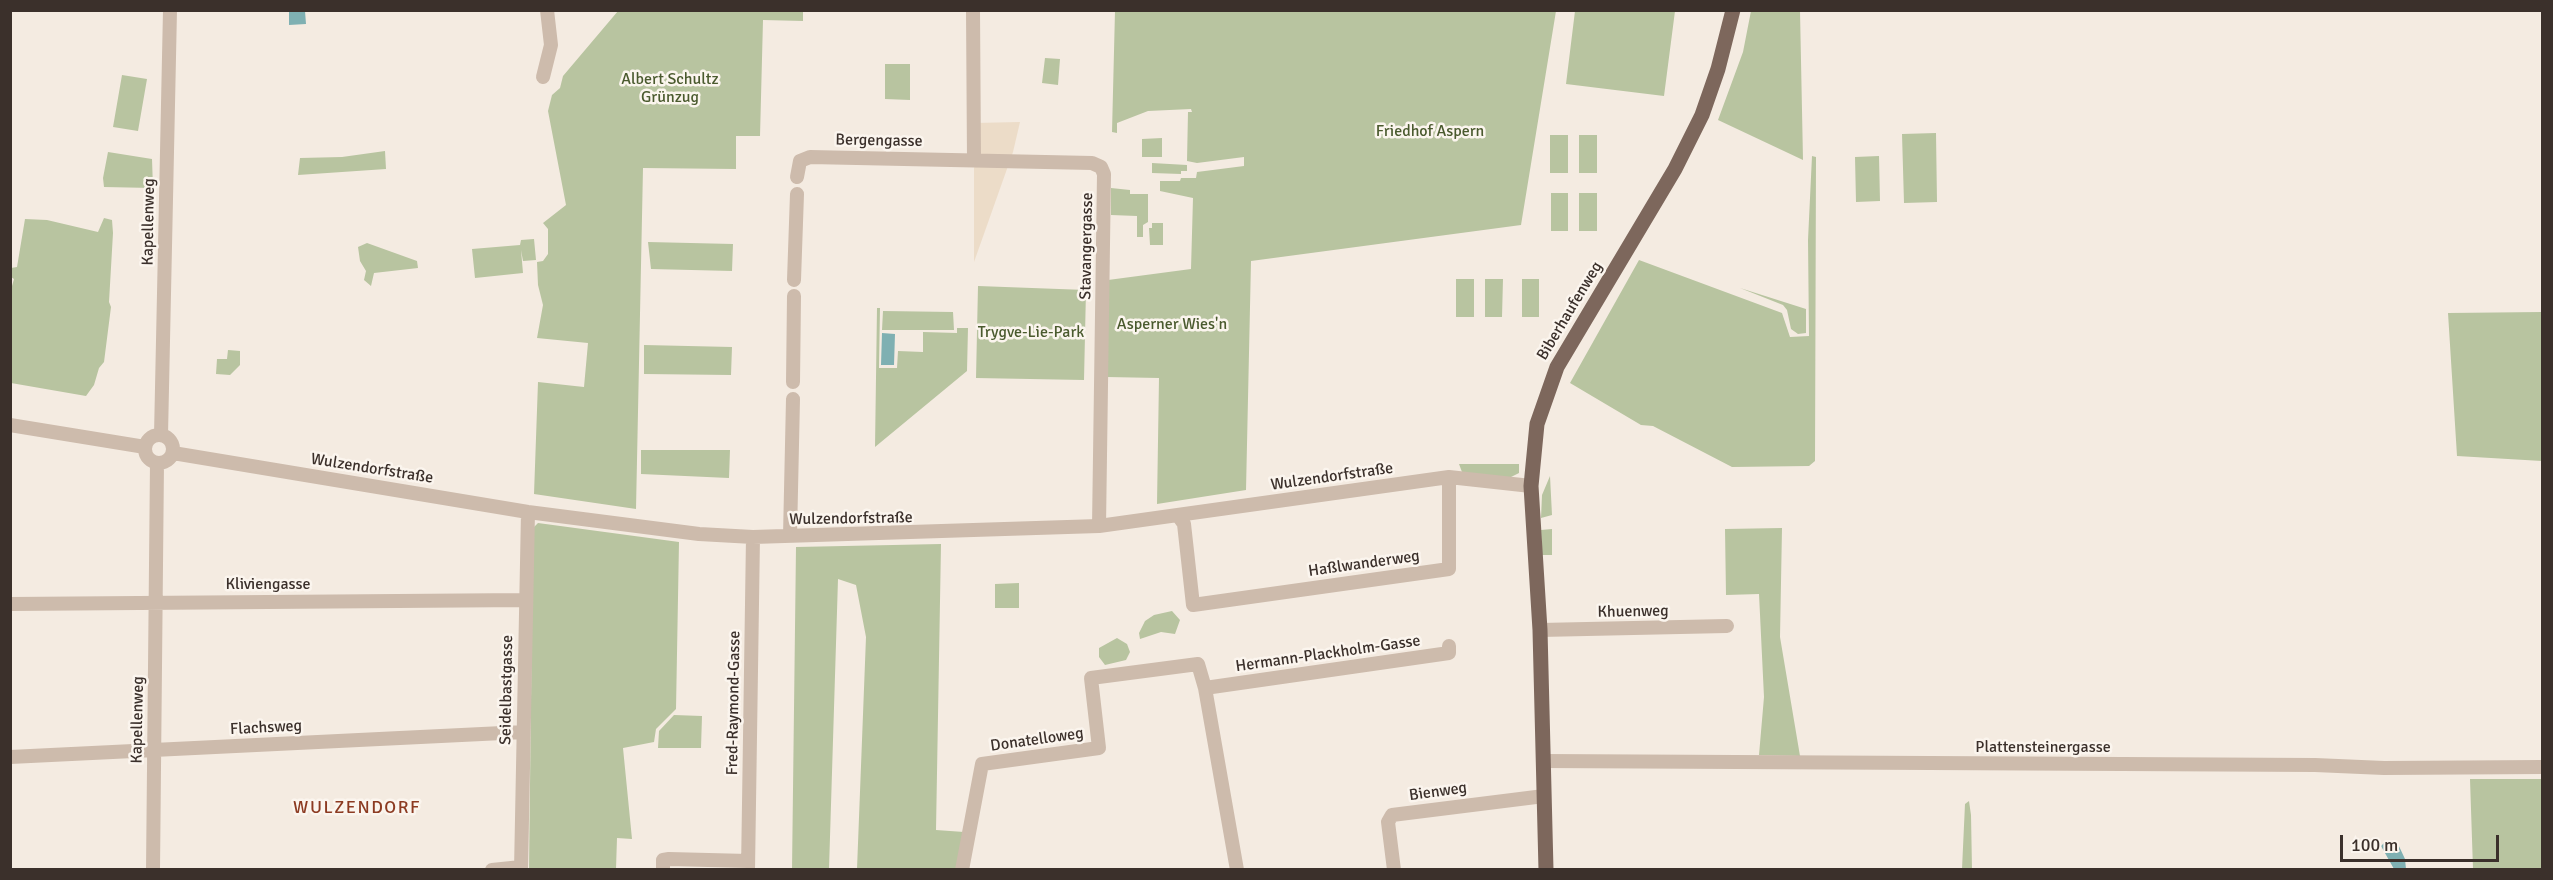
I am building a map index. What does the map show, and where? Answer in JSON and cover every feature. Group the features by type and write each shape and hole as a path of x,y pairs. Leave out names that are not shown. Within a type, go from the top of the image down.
{"main road":[{"name":"Biberhaufenweg","path":"1546,870 1540,630 1532,486 1537,424 1549,383 1563,356 1675,169 1702,115 1718,69 1733,10"}],"street":[{"name":"Kapellenweg","path":"161,435 170,10"},
{"path":"543,77 551,45 547,10"},
{"path":"973,10 974,160"},
{"name":"Bergengasse","path":"797,177 800,161 810,156 974,160"},
{"name":"Stavangergasse","path":"974,160 1092,163 1101,167 1104,174 1099,526"},
{"path":"794,280 797,194"},
{"path":"793,382 794,297"},
{"path":"790,536 793,399"},
{"path":"10,425 145,447"},
{"path":"161,435 169,439 173,446 173,453 164,462 157,463 147,455 145,447 148,441 161,435"},
{"name":"Wulzendorfstraße","path":"173,453 528,512 692,533 753,537 1099,526 1179,517 1449,477 1532,486"},
{"name":"Kapellenweg","path":"153,870 157,463"},
{"name":"Haßlwanderweg","path":"1179,517 1184,524 1193,605 1449,569 1449,477"},
{"name":"Seidelbastgasse","path":"521,868 528,512"},
{"name":"Fred-Raymond-Gasse","path":"748,865 753,537"},
{"name":"Kliviengasse","path":"10,604 526,600"},
{"name":"Khuenweg","path":"1540,630 1727,626"},
{"name":"Hermann-Plackholm-Gasse","path":"1205,688 1449,653 1449,646"},
{"name":"Donatelloweg","path":"962,870 982,764 1099,748 1091,678 1194,664 1201,669 1205,688"},
{"path":"1205,688 1237,870"},
{"name":"Flachsweg","path":"10,757 523,732"},
{"name":"Plattensteinergasse","path":"1543,761 2315,765 2384,768 2542,766"},
{"name":"Bienweg","path":"1394,870 1388,822 1392,815 1544,796"},
{"path":"663,865 748,865"},
{"path":"492,870 521,868"}],"green space":[{"name":"Albert Schultz Grünzug","path":"618,11 803,11 803,21 763,20 760,136 736,136 736,169 643,168 636,509 534,494 538,382 584,387 588,343 537,338 543,305 538,285 537,262 543,261 548,254 548,229 543,223 566,205 548,111 552,95 560,88 563,76"},
{"path":"1115,11 1556,11 1521,225 1251,261 1246,490 1157,504 1159,378 1107,377 1108,280 1191,269 1193,198 1160,191 1160,181 1180,181 1181,178 1196,178 1197,172 1244,166 1244,157 1197,163 1187,161 1188,112 1192,112 1191,109 1148,111 1117,123 1117,133 1112,132"},
{"path":"1575,11 1675,11 1664,96 1566,84"},
{"path":"1751,11 1800,11 1803,160 1718,120 1743,52"},
{"path":"1045,58 1060,59 1058,85 1042,83"},
{"path":"885,64 910,64 910,100 885,99"},
{"path":"122,75 147,79 138,131 113,127"},
{"path":"1936,133 1937,202 1904,203 1902,134"},
{"path":"1550,135 1568,135 1568,173 1550,173"},
{"path":"1579,135 1597,135 1597,173 1579,173"},
{"path":"1162,138 1162,157 1142,157 1142,139"},
{"path":"385,151 386,169 298,175 300,158 342,157"},
{"path":"108,152 152,159 153,188 104,187 103,178"},
{"path":"1812,156 1816,157 1815,461 1809,466 1732,467 1653,426 1641,425 1570,383 1639,260 1782,313 1790,337 1809,336 1808,240"},
{"path":"1879,156 1880,201 1856,202 1855,157"},
{"path":"1152,163 1187,165 1187,171 1181,171 1181,174 1152,173"},
{"path":"1111,188 1130,190 1130,194 1148,194 1148,222 1143,225 1143,237 1137,237 1137,216 1111,215"},
{"path":"1551,193 1568,193 1568,231 1551,231"},
{"path":"1579,193 1597,193 1597,231 1579,231"},
{"path":"104,218 112,220 109,302 111,307 104,362 99,368 94,385 86,396 11,383 10,293 14,279 11,277 11,268 17,267 25,219 47,220 98,232"},
{"path":"1152,223 1163,223 1163,245 1150,245 1149,228 1152,228"},
{"path":"534,239 536,260 523,261 521,250 523,273 475,278 472,249 520,245 521,240"},
{"path":"648,242 733,244 732,271 651,269"},
{"path":"367,243 417,261 418,268 374,273 371,286 364,280 366,271 360,261 358,247"},
{"path":"1456,279 1474,279 1474,317 1456,317"},
{"path":"1485,279 1503,279 1502,317 1485,317"},
{"path":"1522,279 1539,279 1539,317 1522,317"},
{"name":"Trygve-Lie-Park","path":"978,286 1086,290 1084,380 976,378"},
{"path":"1740,288 1806,309 1806,333 1798,334 1791,329 1787,310 1783,305"},
{"path":"877,308 880,308 879,368 897,368 898,351 923,352 923,332 957,333 957,328 968,328 967,371 875,447"},
{"path":"883,311 953,312 954,330 882,330"},
{"path":"2542,312 2542,461 2457,456 2448,313"},
{"path":"644,345 732,347 731,375 644,374"},
{"path":"228,350 240,351 240,365 230,375 216,374 217,359 227,359"},
{"path":"641,450 730,450 729,478 641,474"},
{"path":"1459,464 1519,464 1519,473 1507,479 1462,472"},
{"path":"1550,476 1552,515 1541,518 1542,495"},
{"path":"538,523 679,542 676,709 656,729 654,742 623,748 632,839 617,838 616,869 529,870 533,528"},
{"path":"1782,528 1780,637 1800,756 1759,755 1764,697 1759,594 1726,595 1725,529"},
{"path":"1552,529 1552,555 1542,555 1541,530"},
{"path":"941,544 936,830 964,832 957,869 857,869 866,637 856,585 838,579 829,869 792,870 796,547"},
{"path":"1019,583 1019,608 995,608 995,584"},
{"path":"1172,611 1180,620 1175,634 1161,632 1140,639 1139,633 1145,621 1154,615"},
{"path":"1117,638 1127,644 1130,652 1126,660 1105,665 1099,657 1099,648"},
{"path":"674,715 702,716 701,748 658,748 659,731"},
{"path":"2470,779 2542,779 2542,869 2473,869"},
{"path":"1969,801 1972,869 1962,869 1965,804"}],"shaded area":[{"path":"1020,122 1013,152 974,262 974,123"}],"water":[{"path":"289,11 305,11 306,24 289,25"},
{"path":"882,333 895,334 894,365 881,365"},
{"path":"2385,842 2398,844 2405,859 2406,869 2394,869 2381,846"}],"district":[{"name":"WULZENDORF","path":"357,808"}],"park label":[{"name":"Friedhof Aspern","path":"1430,132"},
{"name":"Asperner Wies'n","path":"1172,325"}]}
